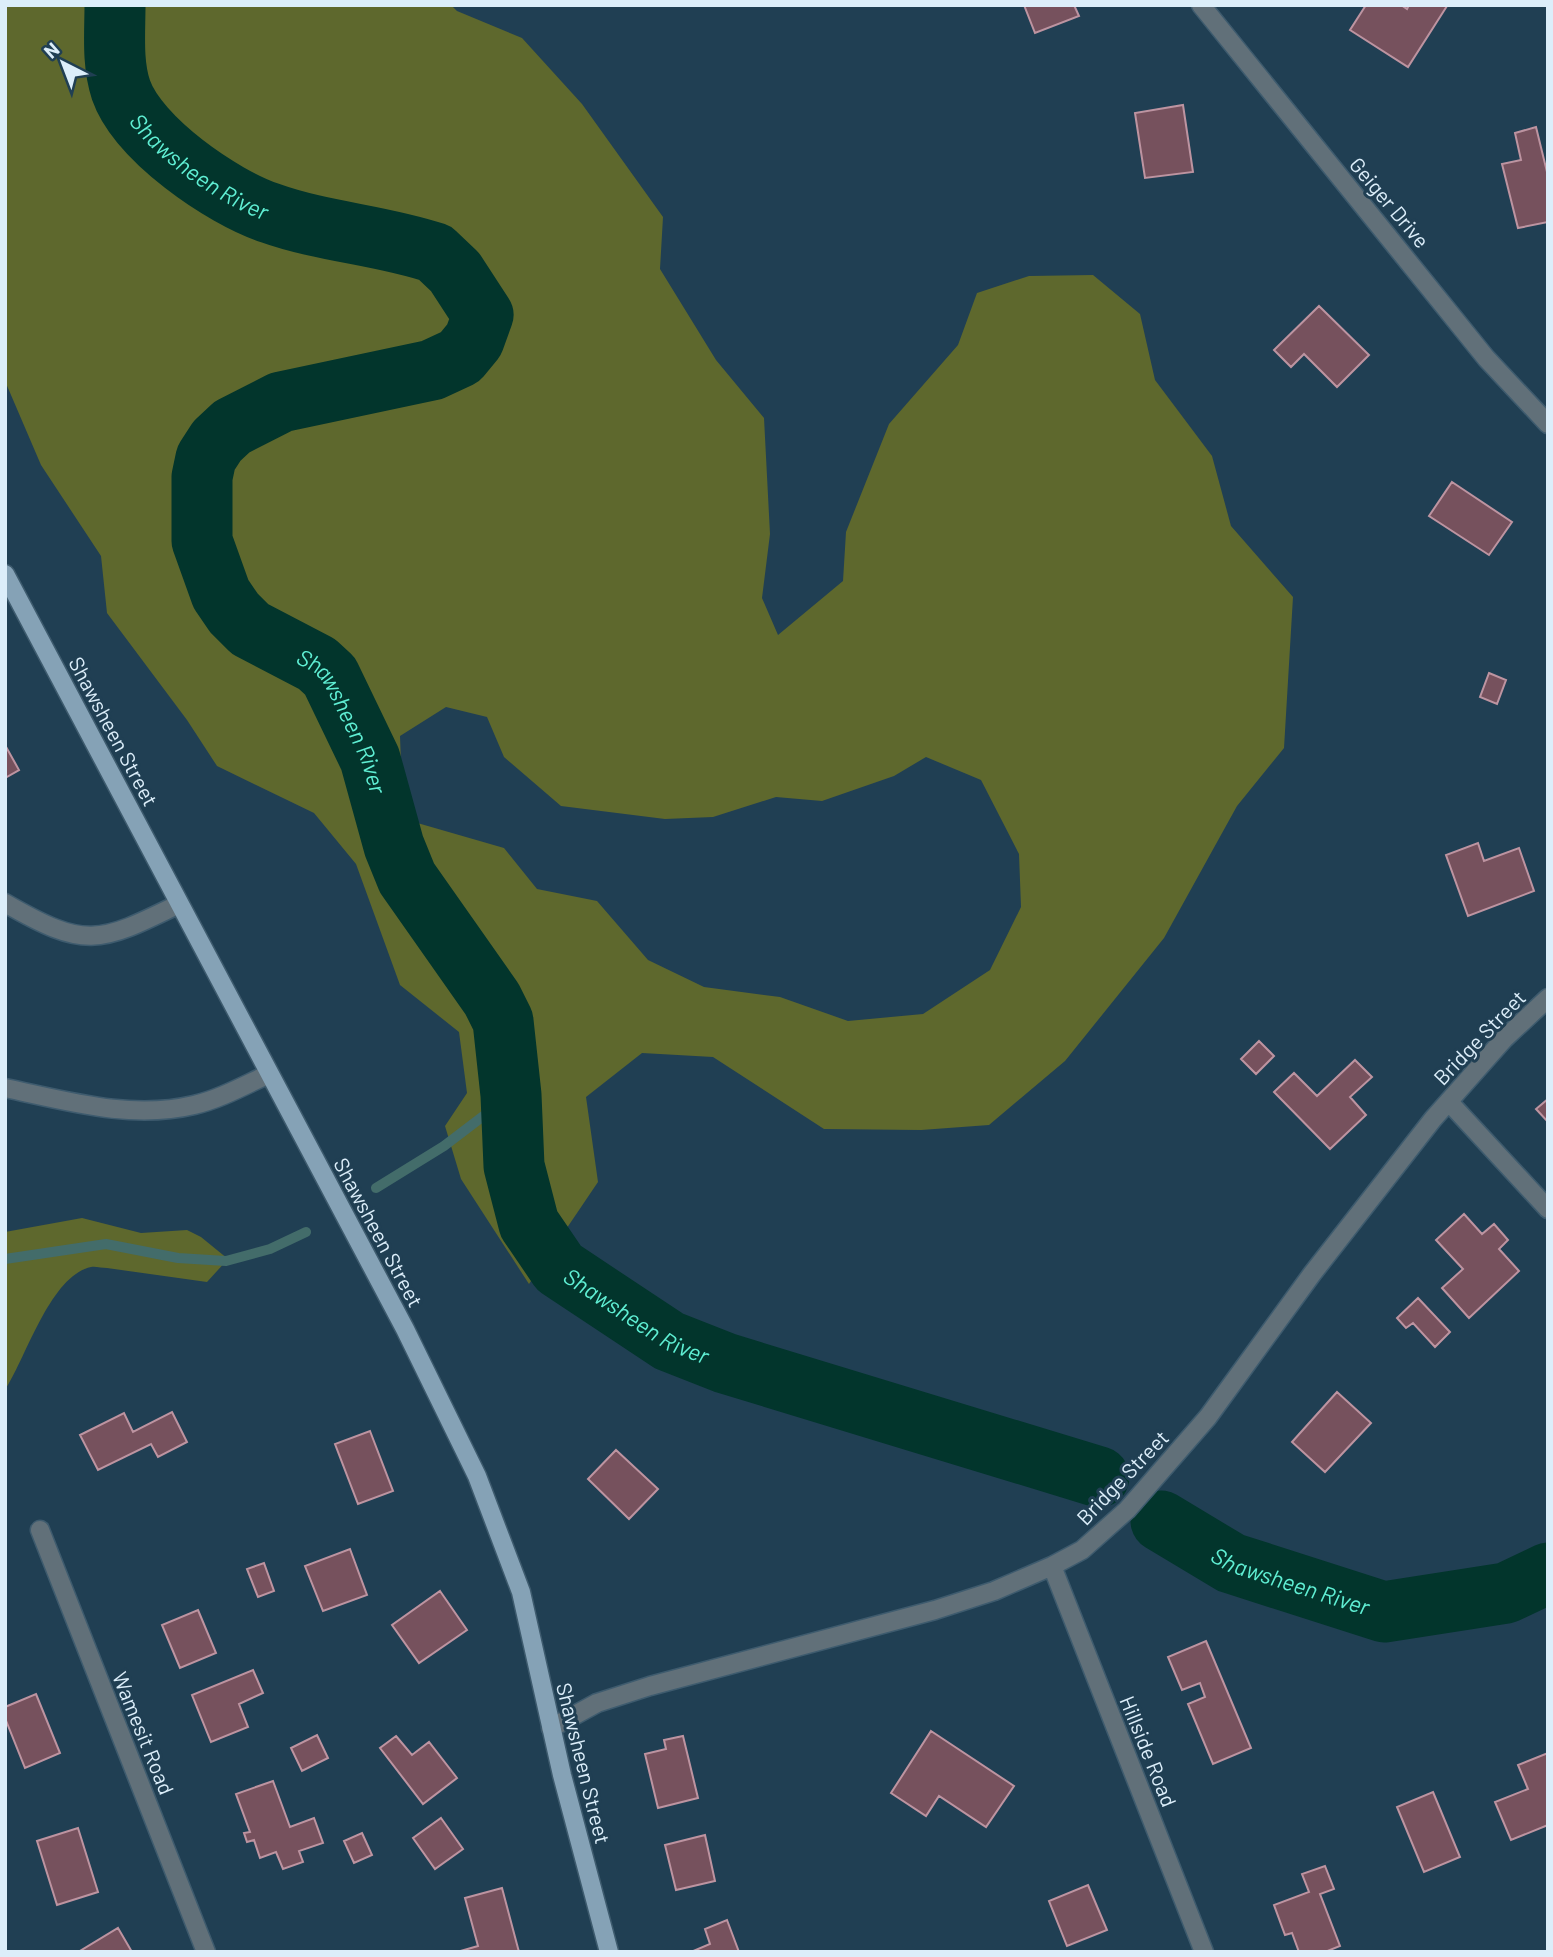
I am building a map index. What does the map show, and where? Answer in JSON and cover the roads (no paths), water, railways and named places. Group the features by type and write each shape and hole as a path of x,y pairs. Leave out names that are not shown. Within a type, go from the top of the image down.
{"main road":[{"name":"Shawsheen Street","path":"5,574 405,1329 477,1476 522,1592 551,1728 609,1952"}],"street":[{"name":"Geiger Drive","path":"1200,5 1486,358 1548,424"},
{"path":"5,903 56,930 79,937 124,929 179,904"},
{"name":"Bridge Street","path":"551,1728 597,1703 650,1686 994,1591 1052,1566 1082,1549 1127,1510 1209,1417 1312,1274 1449,1102 1504,1039 1548,998"},
{"path":"5,1088 104,1108 151,1110 195,1105 269,1074"},
{"path":"1449,1102 1548,1209"},
{"name":"Wamesit Road","path":"40,1530 206,1952"},
{"name":"Hillside Road","path":"1052,1566 1204,1952"}],"waterway":[{"name":"Shawsheen River","path":"115,5 115,59 121,90 130,109 145,128 184,164 229,194 270,213 435,253 455,272 483,315 474,340 460,357 432,370 281,402 232,427 217,441 206,458 202,477 202,541 221,594 234,613 250,629 317,664 330,676 370,759 394,846 407,878 492,999 503,1021 511,1095 514,1166 529,1224 559,1268 669,1341 725,1363 1099,1477"},
{"path":"376,1188 444,1146 511,1095"},
{"path":"5,1259 106,1244 178,1258 226,1261 270,1249 306,1232"},
{"name":"Shawsheen River","path":"1161,1521 1231,1563 1384,1612 1506,1593 1548,1573"}]}
